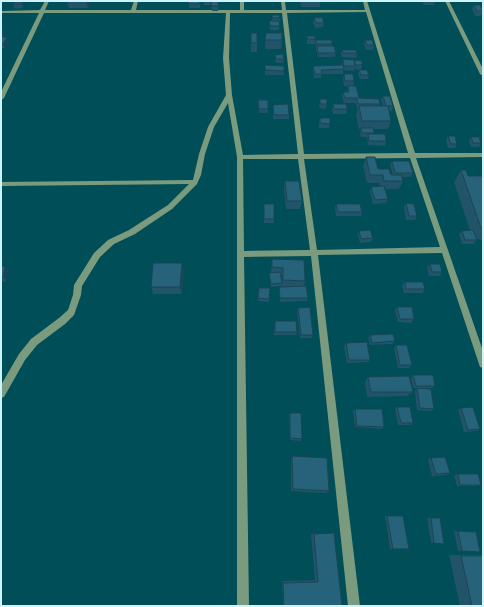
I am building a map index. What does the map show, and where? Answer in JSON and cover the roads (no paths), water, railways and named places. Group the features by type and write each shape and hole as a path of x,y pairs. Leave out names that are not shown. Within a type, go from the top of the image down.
{"street":[{"path":"1,98 47,1"},
{"path":"133,12 136,1"},
{"path":"242,1 242,12"},
{"path":"283,1 301,157 314,252 354,606"},
{"path":"365,1 412,155 483,364"},
{"path":"448,1 483,74"},
{"path":"1,12 368,11"},
{"path":"228,12 226,58 229,95 240,157 243,606"},
{"path":"1,394 22,357 34,342 62,321 71,312 77,295 78,285 97,255 111,242 132,232 170,207 195,182 211,127 229,95"},
{"path":"240,157 483,155"},
{"path":"1,184 195,182"},
{"path":"240,254 444,250"}]}
